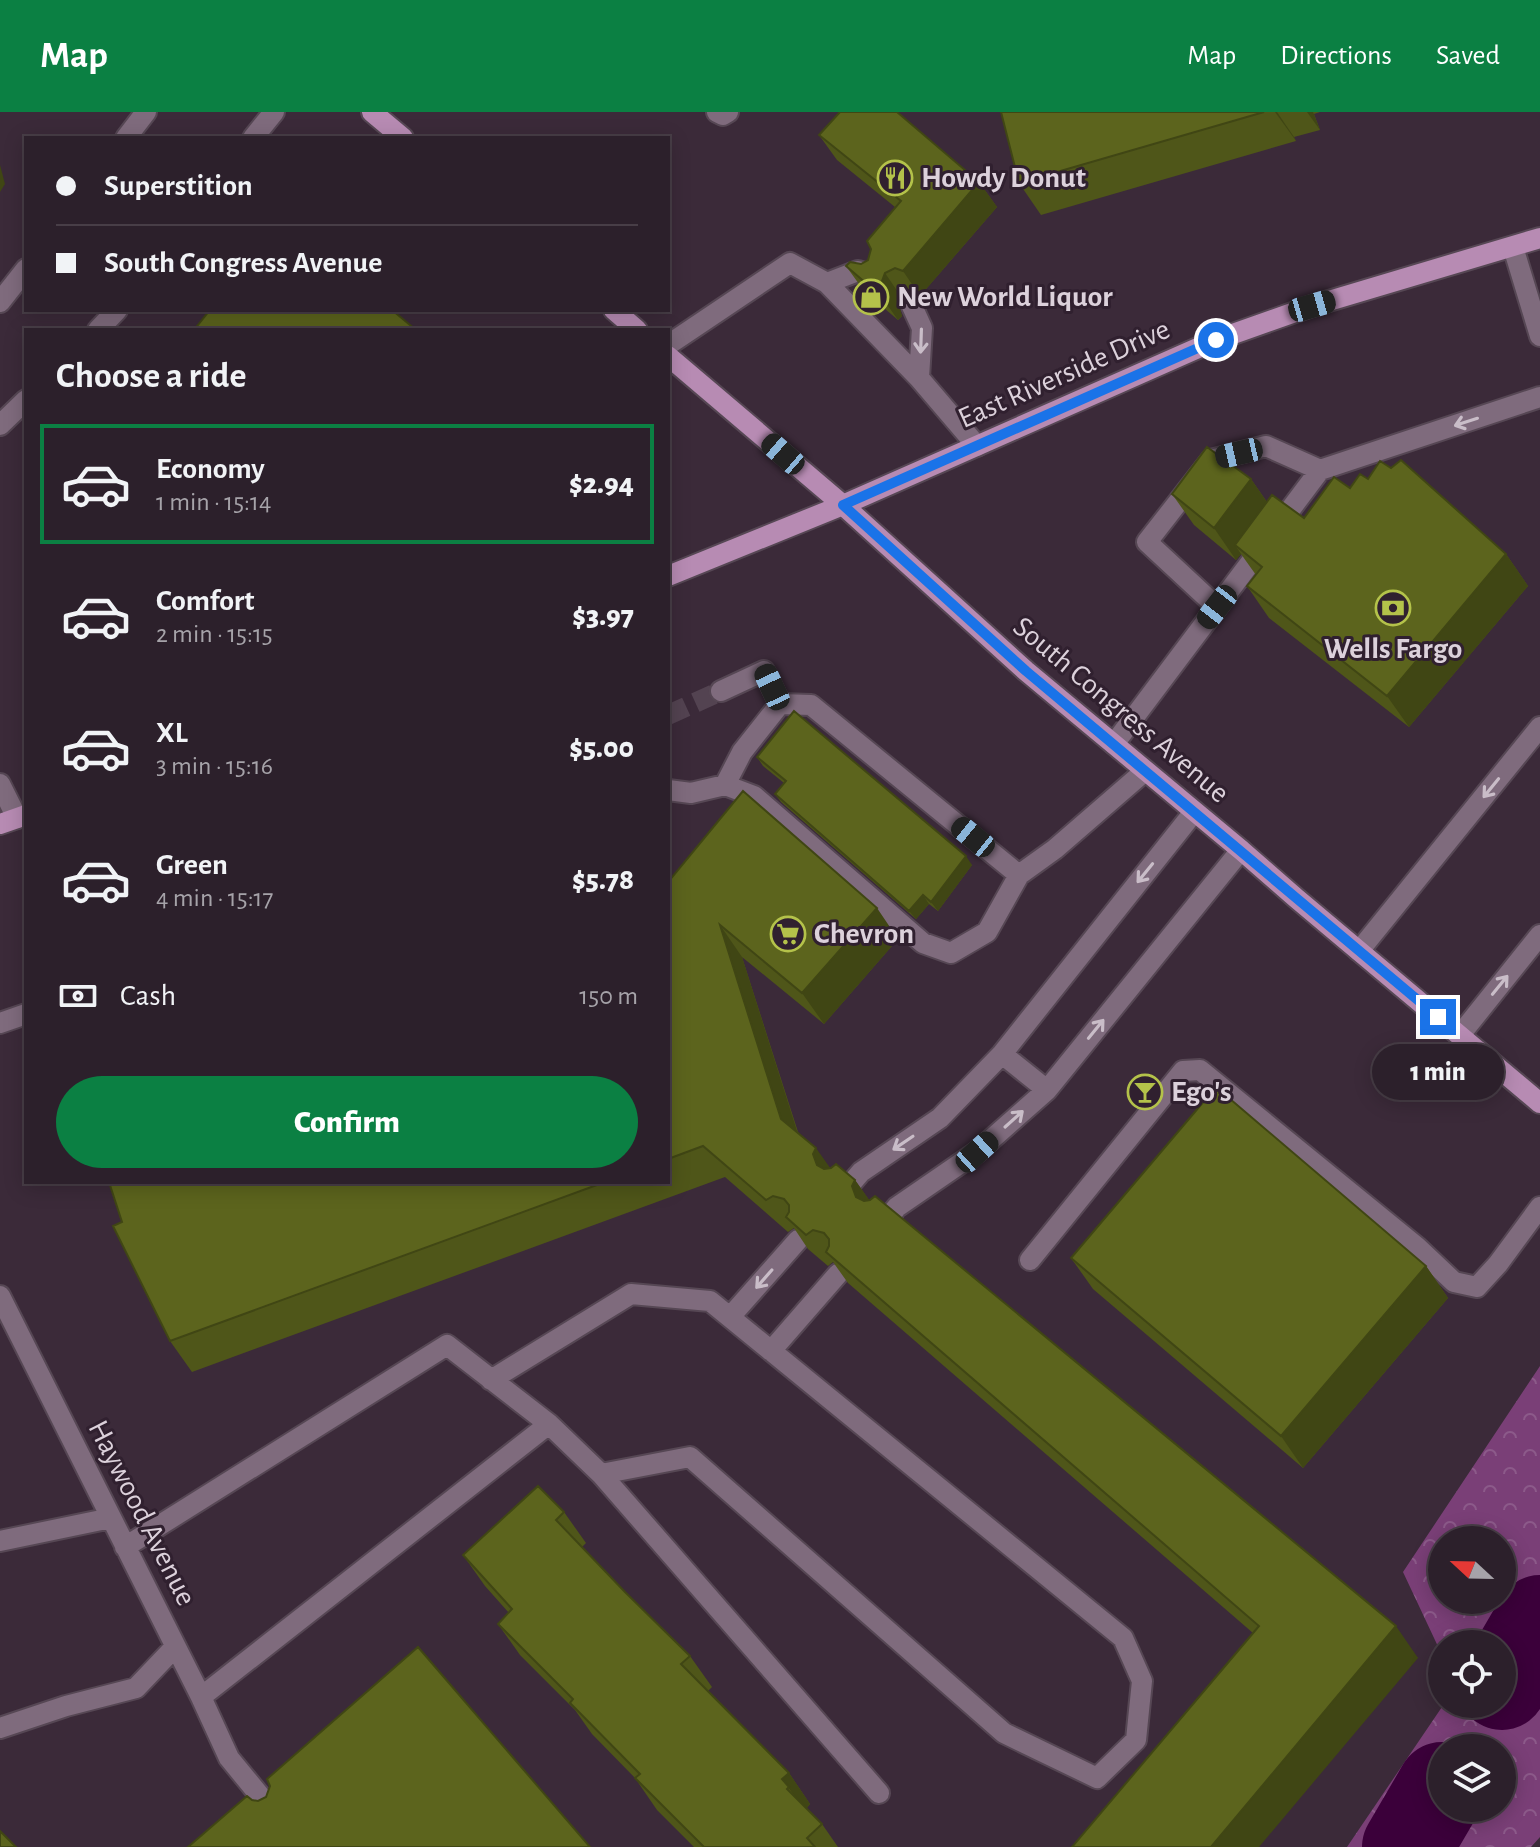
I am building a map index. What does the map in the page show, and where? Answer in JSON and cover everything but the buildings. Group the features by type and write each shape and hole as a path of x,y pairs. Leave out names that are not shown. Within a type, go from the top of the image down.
{"main road":[{"path":"372,112 401,136"},
{"name":"East Riverside Drive","path":"670,575 843,505 1216,340 1312,306 1540,238"},
{"path":"616,312 635,328"},
{"name":"South Congress Avenue","path":"670,358 843,505 1026,671 1540,1103"}],"street":[{"path":"128,136 146,112"},
{"path":"255,136 274,112"},
{"path":"717,112 723,115 728,112"},
{"path":"1513,247 1540,336"},
{"path":"670,344 790,263 827,283 919,378 977,446"},
{"path":"827,283 858,271 876,276"},
{"path":"0,302 24,272"},
{"path":"912,306 922,328 919,378"},
{"path":"100,328 115,312"},
{"path":"1114,744 1320,470 1540,397"},
{"path":"0,425 24,402"},
{"path":"1217,607 1147,542 1211,460 1266,446 1320,470"},
{"path":"721,691 764,671 780,704"},
{"path":"725,785 742,752 780,704"},
{"path":"780,704 811,705 1019,875"},
{"path":"1359,951 1540,727"},
{"path":"670,790 691,793 725,785 754,796 923,943 951,953 987,932 1019,875 1055,849 1145,771"},
{"path":"0,784 14,819"},
{"path":"848,1187 861,1172 940,1118 1002,1054 1194,812"},
{"path":"887,1219 897,1207 977,1152 1047,1090 1241,850"},
{"path":"1460,1035 1540,935"},
{"path":"0,1023 24,1015"},
{"path":"1002,1054 1047,1090"},
{"path":"1030,1260 1183,1071 1200,1070 1417,1247 1454,1282 1477,1287 1540,1207"},
{"path":"730,1317 798,1240"},
{"path":"771,1351 838,1274"},
{"path":"491,1380 631,1294 710,1301 1123,1638 1142,1681 1136,1740 1097,1778 1004,1733 690,1457 601,1474"},
{"name":"Haywood Avenue","path":"0,1296 229,1758 279,1819"},
{"path":"125,1547 447,1345 549,1424 601,1474 879,1793"},
{"path":"201,1697 549,1424"},
{"path":"0,1541 111,1518"},
{"path":"0,1728 66,1706 136,1688 175,1647"}],"green space":[{"path":"1540,1366 1540,1837 1531,1847 1347,1847 1435,1718 1516,1718 1516,1630 1430,1630 1403,1572 1428,1534 1428,1614 1516,1614 1516,1526 1434,1526"}],"waterway":[{"path":"1516,1661 1540,1620"},
{"path":"1407,1847 1428,1811"}],"tunnel":[{"path":"670,714 721,691"}],"place":[{"name":"Howdy Donut","path":"895,178"},
{"name":"New World Liquor","path":"871,297"},
{"name":"Wells Fargo","path":"1393,608"},
{"name":"Chevron","path":"788,934"},
{"name":"Ego's","path":"1145,1092"}],"route":[{"path":"1216,340 843,505 1026,671 1438,1017"}]}
